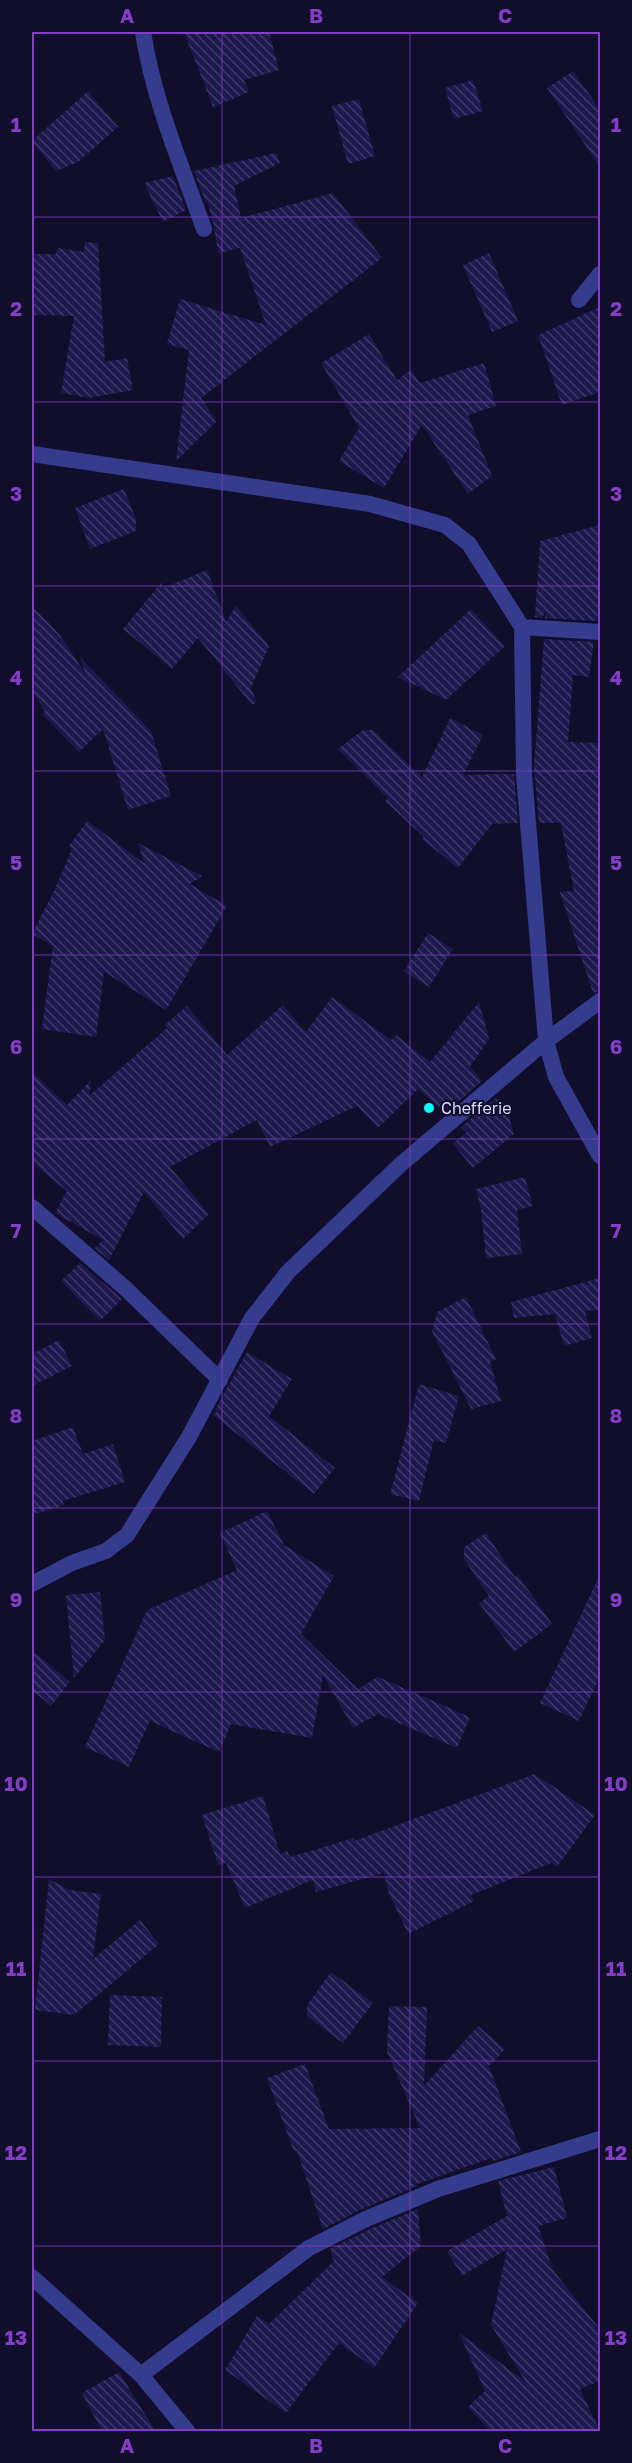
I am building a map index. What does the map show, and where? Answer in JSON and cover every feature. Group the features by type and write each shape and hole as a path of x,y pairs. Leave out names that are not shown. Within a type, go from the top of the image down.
{"street":[{"path":"143,32 147,59 160,103 204,229"},
{"path":"579,300 600,274"},
{"path":"32,453 370,504 445,525 469,544 522,627 524,774 546,1041 556,1077 600,1156"},
{"path":"522,627 600,632"},
{"path":"32,1584 72,1563 106,1551 127,1534 189,1437 252,1318 288,1272 400,1165 546,1041 600,1001"},
{"path":"32,1207 125,1288 220,1380"},
{"path":"141,2375 309,2248 366,2219 438,2189 600,2139"},
{"path":"32,2277 141,2375 188,2432"}],"building":[{"path":"184,32 269,32 279,70 244,80 249,92 213,107"},
{"path":"573,71 600,110 600,167 547,88"},
{"path":"473,80 483,111 454,119 445,88"},
{"path":"88,91 118,127 78,162 56,171 32,141"},
{"path":"359,99 375,156 348,164 332,106"},
{"path":"276,153 280,163 234,186 241,218 333,193 382,258 201,398 217,421 176,461 189,350 167,344 180,299 266,325 240,248 218,253 207,200 205,201 194,171"},
{"path":"173,176 186,210 163,222 144,183"},
{"path":"85,242 98,243 105,362 127,358 133,390 89,398 61,393 74,316 32,315 32,254 56,254 57,248 84,252"},
{"path":"489,253 518,321 492,332 463,265"},
{"path":"600,307 600,392 562,405 538,335"},
{"path":"369,334 397,380 411,370 420,383 484,363 496,406 468,415 492,476 468,494 422,425 384,488 339,461 359,428 321,363"},
{"path":"124,489 136,519 136,531 90,549 75,508"},
{"path":"600,525 600,586 597,621 545,618 546,611 542,618 535,617 540,541"},
{"path":"207,570 226,622 236,606 269,646 251,688 257,702 252,705 198,638 172,669 123,629 161,583 163,588"},
{"path":"32,606 59,634 85,673 80,657 151,731 171,796 128,810 103,729 79,752 42,714 45,711 32,691"},
{"path":"471,609 505,646 446,700 398,677"},
{"path":"544,639 594,642 589,677 573,675 568,742 600,743 600,991 593,993 560,892 574,891 561,823 539,823 534,766"},
{"path":"450,718 483,735 463,775 514,774 518,823 492,824 458,868 422,839 424,837 385,801 388,798 338,749 363,730 373,730 422,777"},
{"path":"87,821 144,863 138,843 202,876 190,884 227,906 166,1010 104,972 96,1037 42,1029 53,946 32,934 72,849 69,846"},
{"path":"428,933 453,949 429,987 404,971"},
{"path":"332,997 391,1040 396,1035 430,1062 479,1002 489,1039 470,1067 482,1081 445,1113 418,1089 378,1128 357,1106 270,1147 257,1120 170,1167 209,1214 183,1239 144,1192 109,1260 95,1248 103,1240 55,1213 67,1191 32,1163 32,1072 67,1105 91,1080 89,1096 167,1028 165,1025 187,1006 227,1055 283,1005 306,1032"},
{"path":"496,1098 508,1113 514,1134 473,1168 453,1144 467,1132 461,1127"},
{"path":"525,1177 533,1206 517,1210 522,1254 486,1258 481,1209 476,1189"},
{"path":"80,1263 122,1299 100,1321 61,1281"},
{"path":"600,1278 600,1310 585,1311 592,1338 564,1346 555,1314 514,1318 511,1302"},
{"path":"466,1297 496,1359 490,1362 501,1401 471,1409 432,1331 437,1312"},
{"path":"59,1340 72,1366 32,1386 32,1354"},
{"path":"247,1352 292,1379 269,1416 335,1468 314,1494 213,1415"},
{"path":"419,1384 459,1396 446,1443 434,1440 419,1501 390,1494"},
{"path":"73,1427 83,1454 113,1444 125,1482 63,1501 64,1505 32,1515 32,1441"},
{"path":"267,1511 284,1545 334,1576 301,1634 358,1689 378,1677 470,1717 457,1748 378,1714 353,1728 323,1675 312,1738 231,1724 219,1752 150,1721 129,1767 85,1747 147,1610 237,1570 220,1533"},
{"path":"486,1533 515,1577 518,1575 552,1624 514,1652 479,1603 489,1596 464,1559 464,1547"},
{"path":"600,1574 600,1676 579,1721 540,1703"},
{"path":"100,1592 105,1640 74,1678 66,1595"},
{"path":"32,1650 70,1682 51,1706 32,1690"},
{"path":"535,1774 595,1815 557,1867 551,1863 471,1895 474,1901 408,1934 389,1893 384,1873 316,1892 313,1880 245,1908 226,1863 218,1865 202,1815 263,1796 280,1854 287,1851 290,1857 354,1838 354,1841"},
{"path":"49,1879 70,1890 101,1894 93,1959 140,1920 159,1944 74,2015 35,2010"},
{"path":"331,1972 373,2003 343,2043 307,2016 307,2005"},
{"path":"110,1995 162,1997 161,2047 108,2045"},
{"path":"389,2006 427,2007 424,2086 478,2026 505,2049 489,2066 521,2152 493,2161 492,2158 417,2184 417,2186 362,2209 323,2229 297,2151 294,2152 267,2078 305,2064 329,2129 420,2128 387,2052"},
{"path":"554,2167 567,2218 538,2226 553,2270 600,2329 600,2381 580,2389 600,2432 491,2432 468,2407 485,2391 459,2333 525,2381 491,2325 507,2249 462,2276 447,2251 507,2216 498,2181"},
{"path":"418,2209 421,2246 382,2277 418,2303 374,2368 339,2343 286,2413 225,2370 257,2316 269,2324 334,2261 330,2249"},
{"path":"119,2372 156,2432 102,2432 82,2393"}],"place":[{"name":"Chefferie","path":"429,1108"}]}
